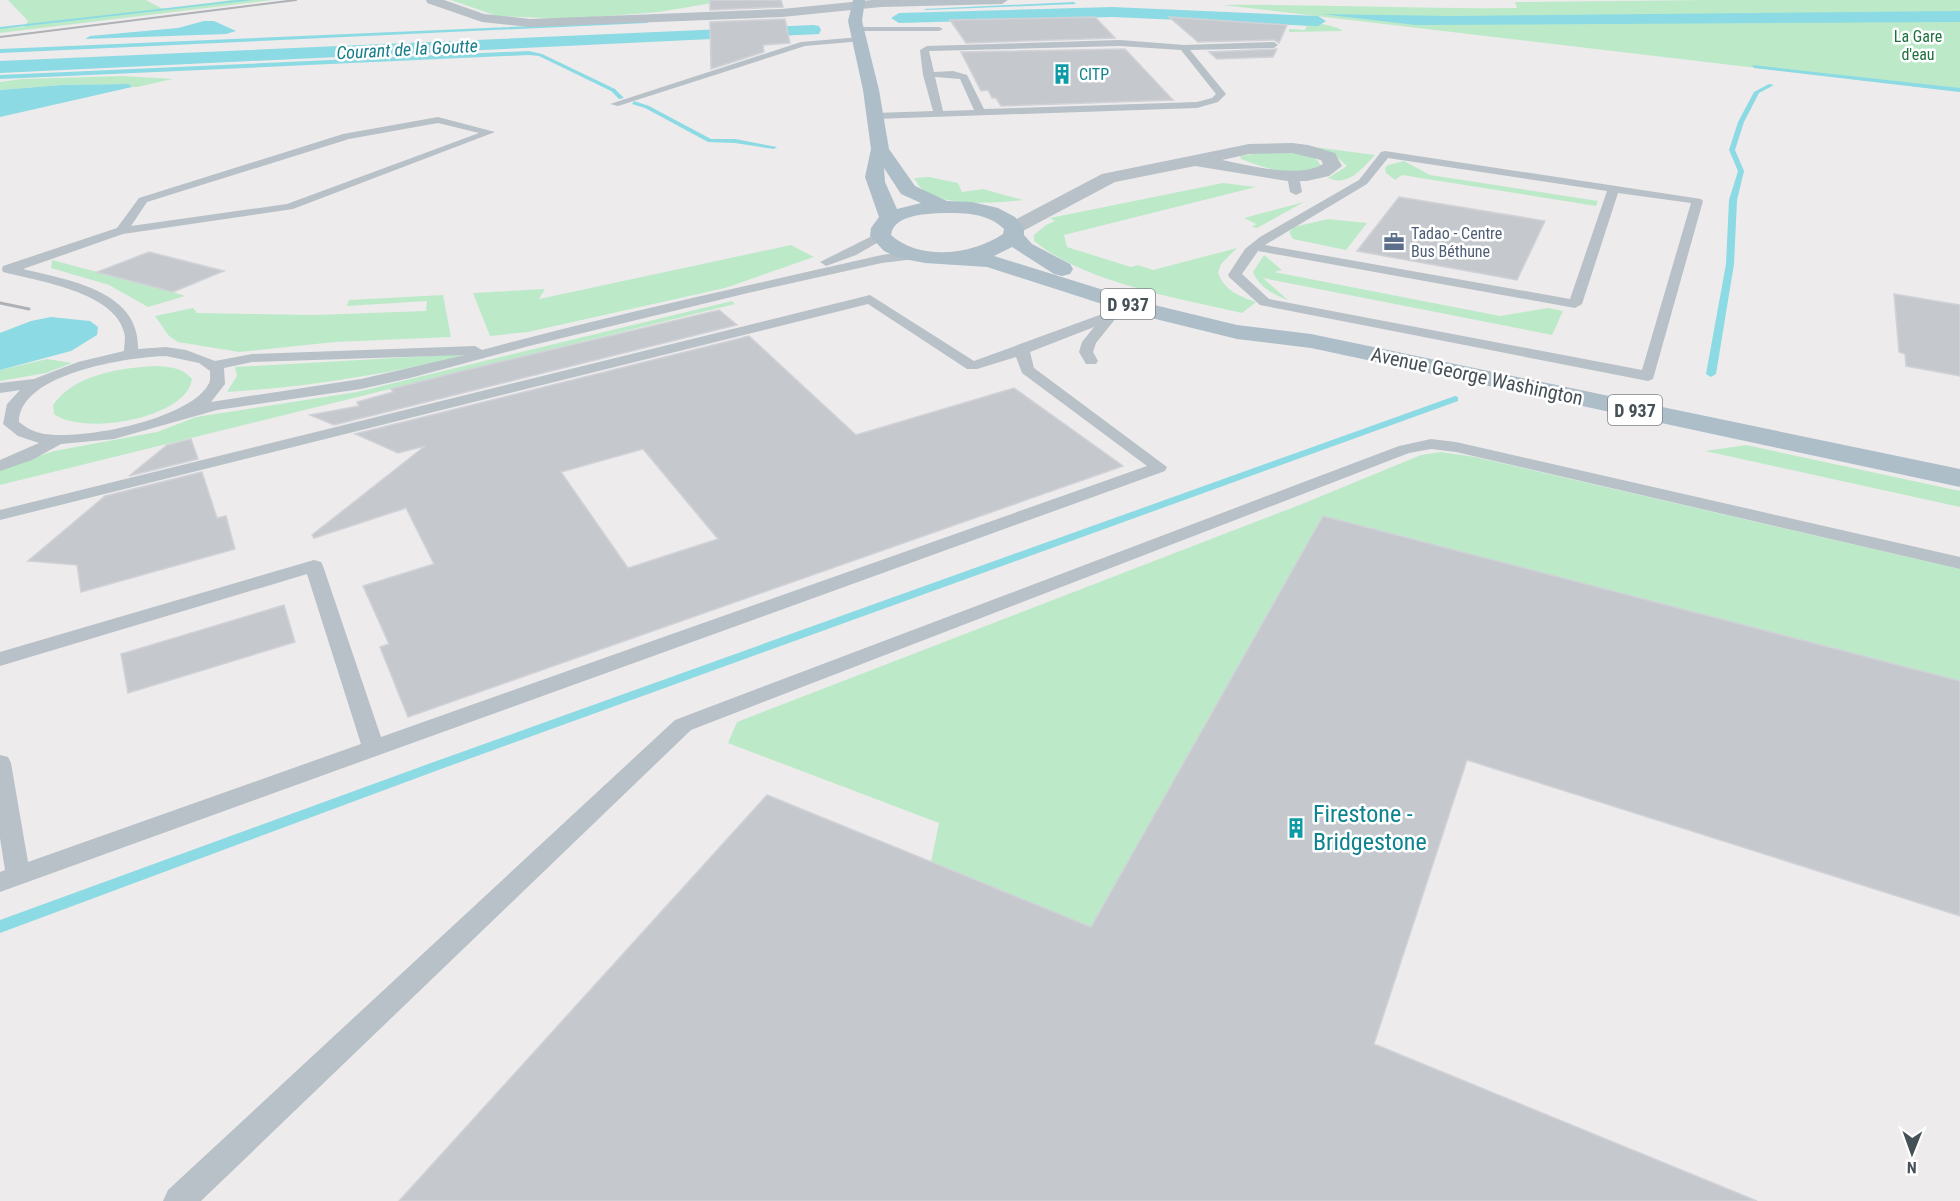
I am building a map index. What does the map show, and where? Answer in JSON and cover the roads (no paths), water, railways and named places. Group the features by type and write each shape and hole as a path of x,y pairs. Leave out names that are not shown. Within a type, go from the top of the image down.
{"main road":[{"path":"859,3 855,21 864,57 880,149 873,175 879,193 887,206 885,227 891,247 915,255 947,257 990,251 1005,245 1014,232"},
{"path":"880,149 908,190 944,207"},
{"path":"885,227 911,211 944,207 984,210"},
{"name":"Avenue George Washington","path":"984,210 1009,221 1014,232 1047,261 1092,281 1158,302 1272,327 1311,341"},
{"name":"Avenue George Washington","path":"947,257 989,261 1135,307 1237,332 1311,341 1960,478"}],"street":[{"path":"432,0 482,18 530,23 749,15 859,3 1002,0"},
{"path":"1014,232 1109,178 1195,160 1249,149 1268,148 1308,150 1329,158 1333,166 1330,170 1294,184 1195,160"},
{"path":"984,210 1034,206 1074,197"}],"lane":[{"path":"615,104 804,44 859,34 939,29"},
{"path":"939,114 928,75 924,50 930,48 1120,43 1184,48 1274,45"},
{"path":"875,116 1197,105 1215,99 1221,94 1184,48"},
{"path":"928,75 952,74 964,77 980,112"},
{"path":"5,268 121,231 289,207 490,132 438,120 347,136 143,200 121,231"},
{"path":"1385,154 1614,188 1697,201 1648,376 1265,302 1235,276 1249,252 1363,182 1385,154"},
{"path":"1256,247 1575,304 1614,188"},
{"path":"748,289 838,257 885,227"},
{"path":"170,417 206,397 217,383 218,370 207,360 188,354 162,352 131,354 88,364 40,383 20,397 10,411 11,424 23,434 78,440 115,435 216,405 361,384 400,376 748,289 882,259 915,255"},
{"path":"5,268 78,289 113,305 132,326 134,343 131,354"},
{"path":"0,515 870,300 972,366 1022,350 1135,307"},
{"path":"1091,361 1086,352 1089,342 1110,316"},
{"path":"213,366 252,358 476,350 525,343"},
{"path":"0,764 9,879 1159,468 1027,370 1022,350"},
{"path":"0,388 40,383"},
{"path":"0,466 58,439"},
{"path":"179,1201 683,725 1405,449 1431,444 1456,447 1960,563"},
{"path":"0,658 314,566 373,748"}],"water":[{"path":"1960,11 1960,22 1416,25 1321,14 1450,16"},
{"path":"204,21 214,21 236,31 226,34 85,39 90,36 178,28"},
{"path":"129,84 132,87 0,117 0,90 62,85"},
{"path":"51,317 90,321 98,327 97,335 71,351 0,370 0,333 31,321"}],"waterway":[{"path":"0,28 251,0"},
{"path":"926,9 1074,3"},
{"name":"Courant de la Goutte","path":"899,18 1112,12 1318,21"},
{"path":"0,51 647,22"},
{"name":"Courant de la Goutte","path":"0,67 813,30"},
{"path":"0,77 529,53 540,55 613,90 621,98"},
{"path":"1754,66 1960,90"},
{"path":"1711,374 1730,264 1733,200 1741,171 1732,150 1741,122 1757,92 1771,85"},
{"path":"634,103 647,107 710,141 735,141 774,147"},
{"path":"0,927 436,766 1455,399"}],"railway":[{"path":"0,37 296,0"},
{"path":"0,303 29,309"}],"place":[{"name":"CITP","path":"1062,74"},
{"name":"Tadao - Centre Bus Béthune","path":"1394,242"},
{"name":"Firestone - Bridgestone","path":"1296,828"}],"park label":[{"name":"La Gare d'eau","path":"1918,45"}]}
